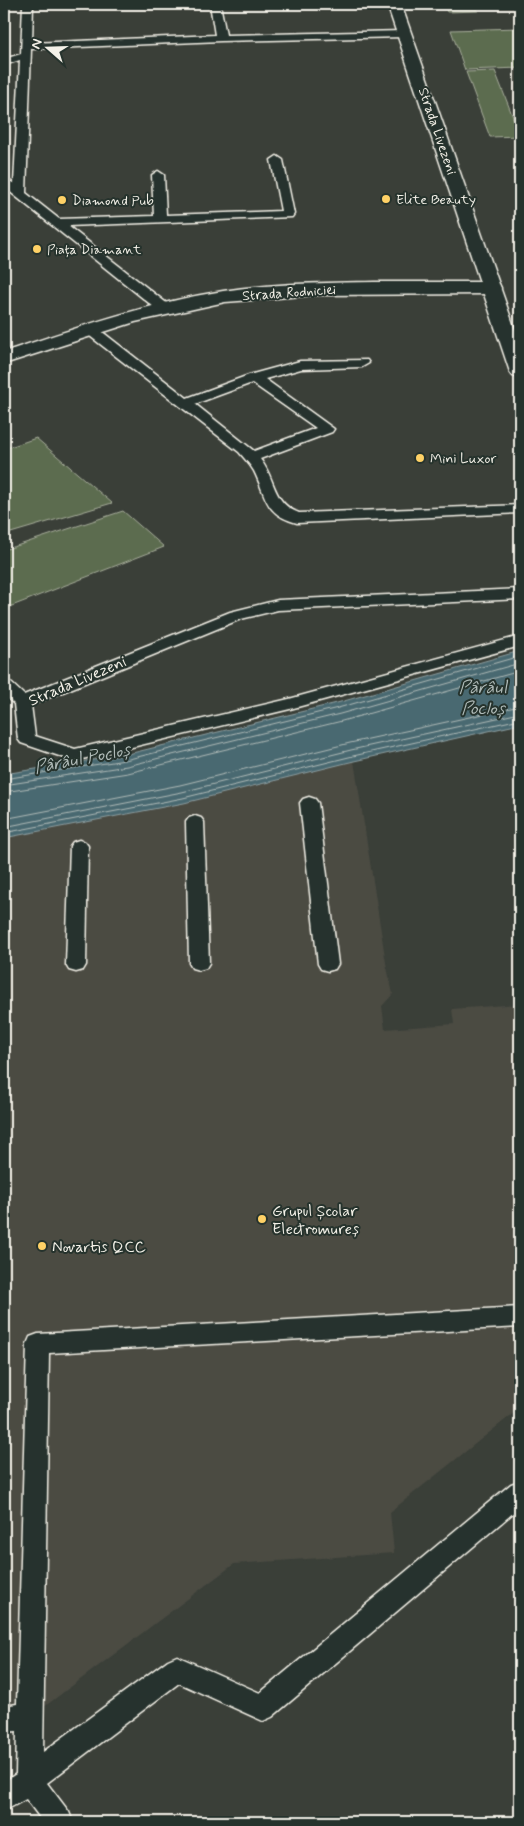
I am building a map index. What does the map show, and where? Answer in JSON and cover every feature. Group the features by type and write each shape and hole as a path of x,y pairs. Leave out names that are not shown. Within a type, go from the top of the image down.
{"main road":[{"name":"Strada Livezeni","path":"394,4 520,372"},
{"name":"Strada Rodniciei","path":"12,355 164,308 256,293 354,288 492,288"}],"lane":[{"path":"20,194 28,4"},
{"path":"215,4 221,38"},
{"path":"4,62 27,51 221,38 404,34"},
{"path":"57,223 288,214 276,160"},
{"path":"158,175 160,219"},
{"path":"4,181 164,308"},
{"path":"91,330 244,449 257,464 275,507 283,514 297,518 520,509"},
{"path":"185,403 254,378 300,365 362,362"},
{"path":"251,457 327,429 254,378"},
{"name":"Strada Livezeni","path":"520,594 278,605 236,615 22,702 27,739 74,755 290,704 520,641"},
{"path":"4,686 22,702"},
{"path":"309,803 328,964"},
{"path":"195,822 199,963"},
{"path":"76,965 78,846"},
{"path":"59,1822 29,1782 38,1344 520,1317"},
{"path":"4,1798 29,1782 46,1766 177,1669 263,1708 520,1492"},
{"path":"4,1718 30,1716"}],"shaded area":[{"name":"Grupul Școlar Electromureș","path":"354,761 386,963 393,994 382,1006 385,1029 454,1024 452,1009 520,1004 520,1408 390,1512 394,1553 234,1564 4,1737 4,838 184,803"}],"green space":[{"path":"444,4 476,4 478,11 447,12"},
{"path":"520,28 520,68 465,70 451,30"},
{"path":"495,71 520,136 490,137 466,72"},
{"path":"36,438 112,503 4,535 4,449"},
{"path":"123,511 164,547 4,609 4,550"}],"water":[{"name":"Pârâul Pocloș","path":"520,651 520,724 354,761 184,803 4,838 4,774 124,755 337,703"}],"place":[{"name":"Elite Beauty","path":"386,199"},
{"name":"Diamond Pub","path":"62,200"},
{"name":"Piața Diamant","path":"37,249"},
{"name":"Mini Luxor","path":"420,458"},
{"name":"Grupul Școlar Electromureș","path":"262,1219"},
{"name":"Novartis QCC","path":"42,1246"}]}
